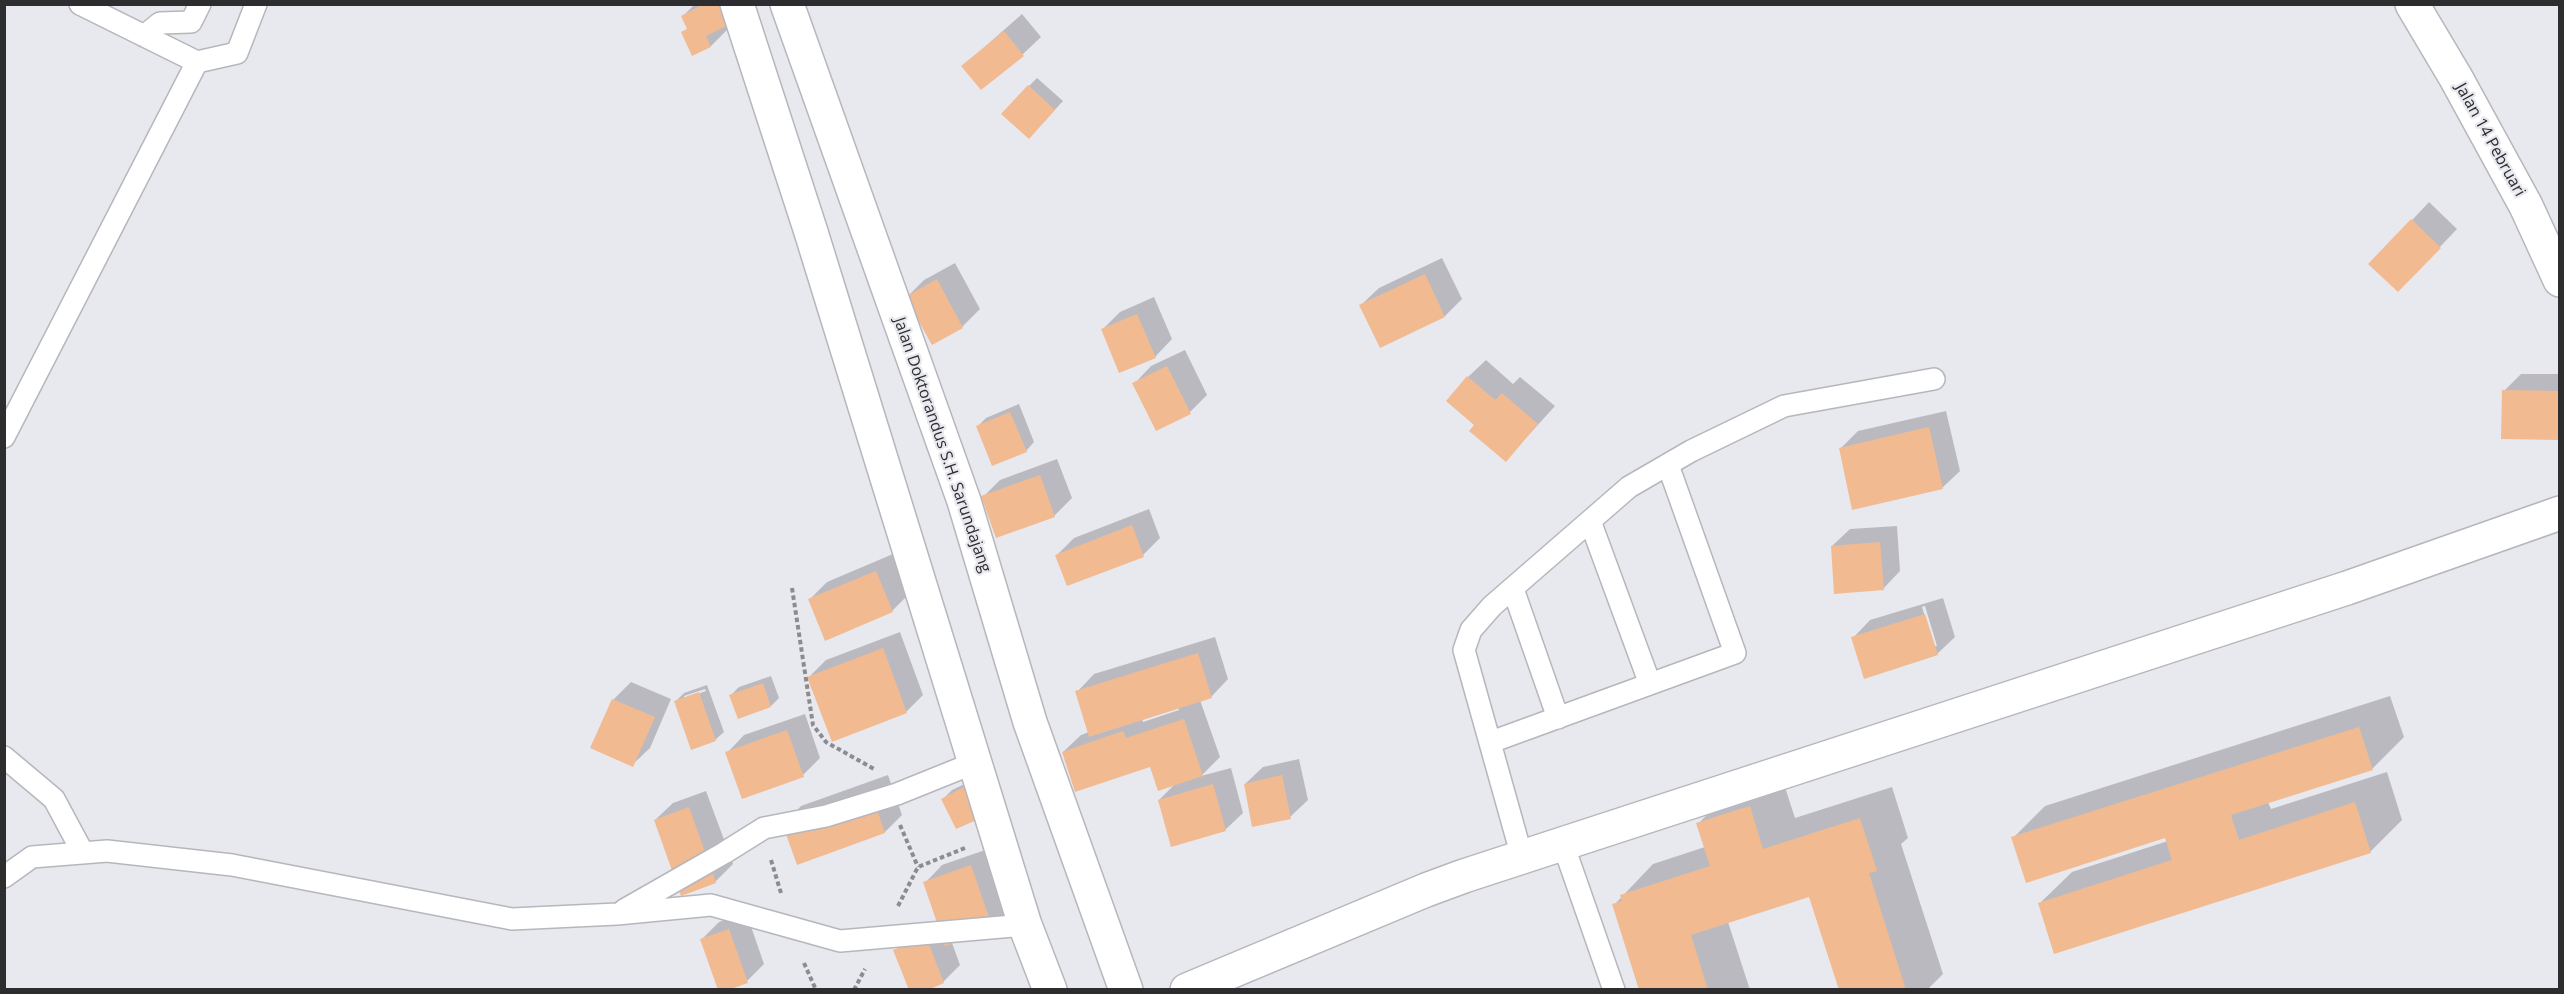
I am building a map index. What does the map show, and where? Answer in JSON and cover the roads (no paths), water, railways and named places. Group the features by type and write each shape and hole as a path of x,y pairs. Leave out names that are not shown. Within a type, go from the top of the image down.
{"main road":[{"path":"737,4 806,214 1025,925 1050,990"},
{"name":"Jalan Doktorandus S.H. Sarundajang","path":"786,4 964,501 1030,722 1126,990"},
{"name":"Jalan 14 Pebruari","path":"2412,4 2456,78 2526,206 2559,280"},
{"path":"806,214 856,198"},
{"path":"1187,990 1425,890 2347,588 2559,513"}],"lane":[{"path":"80,4 196,62 237,53 256,4"},
{"path":"144,36 160,23 190,22 200,4"},
{"path":"4,437 196,62"},
{"path":"1522,857 1464,650 1471,630 1492,606 1629,487 1668,465 1784,406 1934,379"},
{"path":"1491,742 1735,653 1668,465"},
{"path":"1590,520 1650,684"},
{"path":"1513,589 1558,718"},
{"path":"4,757 54,798 83,853"},
{"path":"616,914 764,828 826,816 897,794 974,763"},
{"path":"1563,844 1614,990"},
{"path":"4,877 32,857 107,851 232,865 513,919 616,914 711,905 840,940 1025,925"}]}
